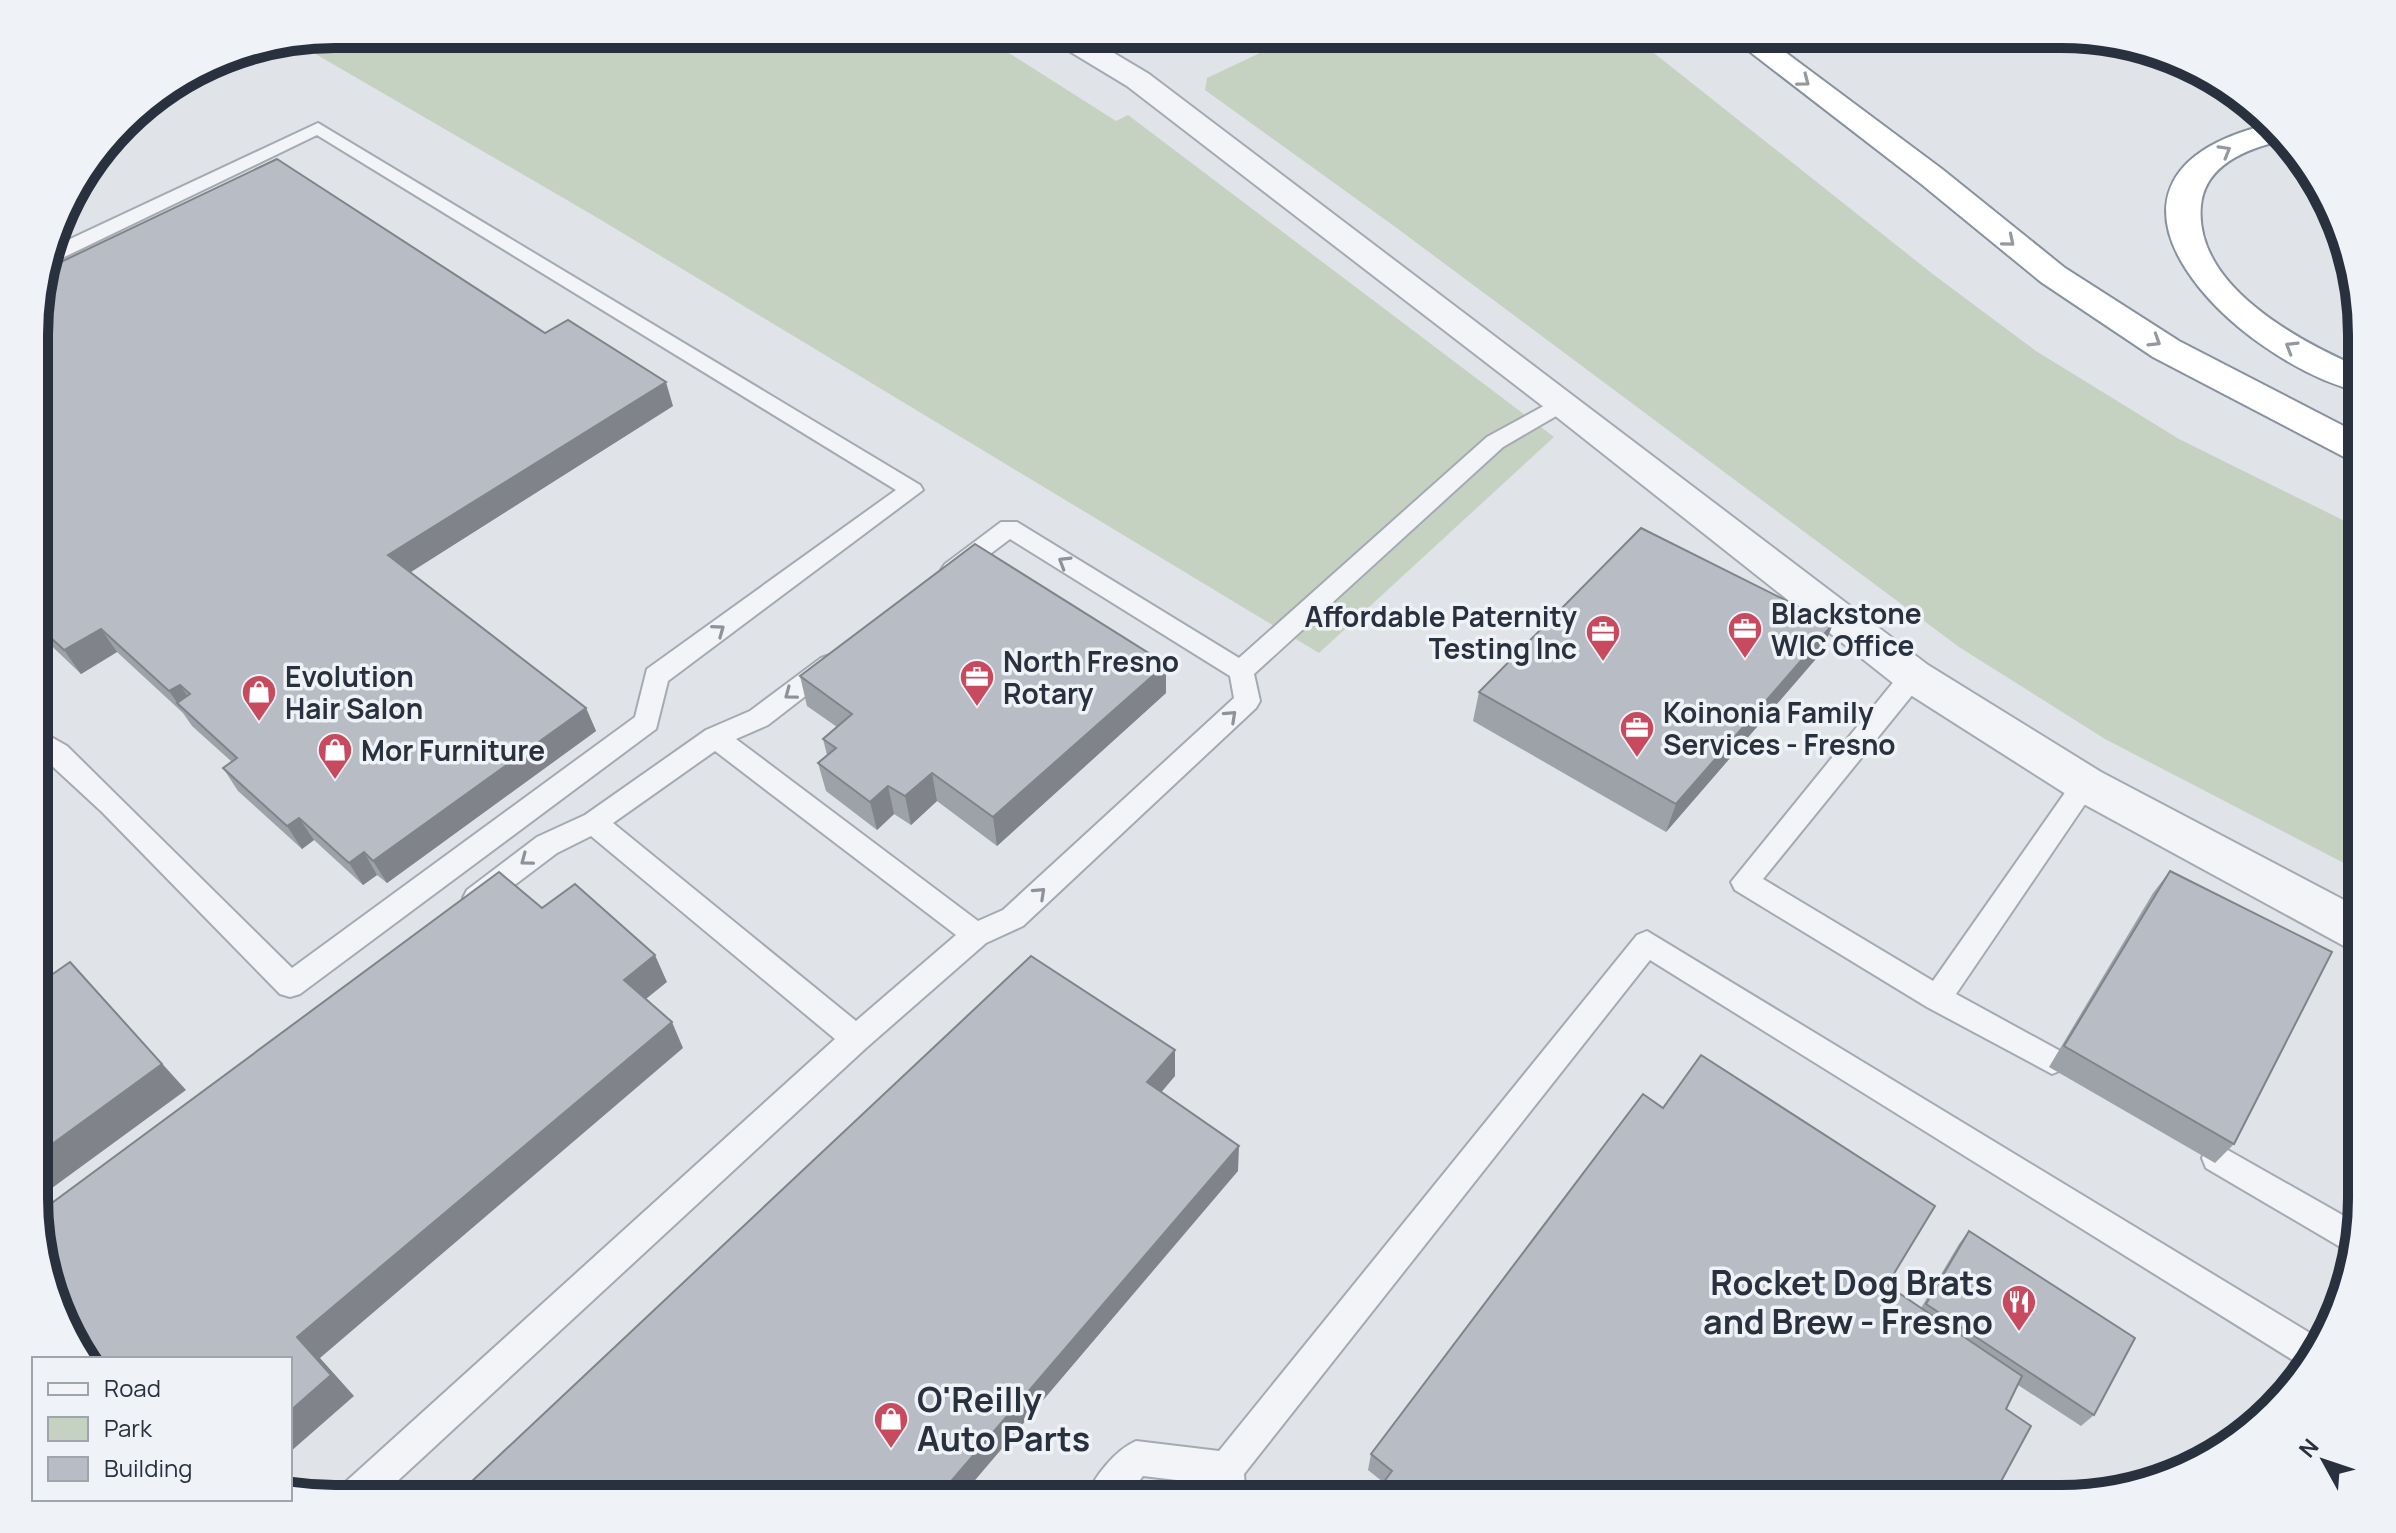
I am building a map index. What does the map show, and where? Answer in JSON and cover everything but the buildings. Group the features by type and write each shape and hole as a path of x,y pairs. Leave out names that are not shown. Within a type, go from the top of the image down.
{"highway":[{"path":"1761,48 1931,176 2053,275 2166,349 2348,444"},
{"path":"2266,134 2248,138 2208,162 2187,187 2182,206 2183,226 2191,252 2208,280 2236,308 2306,356 2348,375"}],"street":[{"path":"1084,48 1138,80 1562,403 1913,676 2085,784 2348,925"}],"lane":[{"path":"48,747 111,805 290,985 647,722 656,676 912,490 318,128 61,251"},
{"path":"1241,671 1495,442 1562,403"},
{"path":"367,1485 856,1039 976,935 1013,918 1247,701 1241,671 1009,528 934,585"},
{"path":"457,912 547,845 594,823 715,737 759,718 846,652"},
{"path":"1913,676 1745,882 1937,998 2052,1061"},
{"path":"715,737 976,935"},
{"path":"1937,998 2085,784"},
{"path":"594,823 856,1039"},
{"path":"1114,1485 1136,1458 1228,1484 1647,943 2305,1348"},
{"path":"2217,1158 2346,1234"}],"green space":[{"path":"351,48 403,53 456,48 1001,48 1116,121 1128,115 1554,437 1319,653 596,217 308,49"},
{"path":"1270,48 1648,48 1934,275 2036,351 2179,439 2348,523 2348,865 2105,739 1959,647 1394,226 1205,90 1207,78"}],"place":[{"name":"Blackstone WIC Office","path":"1745,660"},
{"name":"Affordable Paternity Testing Inc","path":"1603,663"},
{"name":"North Fresno Rotary","path":"977,708"},
{"name":"Evolution Hair Salon","path":"259,723"},
{"name":"Koinonia Family Services - Fresno","path":"1637,759"},
{"name":"Mor Furniture","path":"335,781"},
{"name":"Rocket Dog Brats and Brew - Fresno","path":"2019,1333"},
{"name":"O'Reilly Auto Parts","path":"891,1450"}]}
